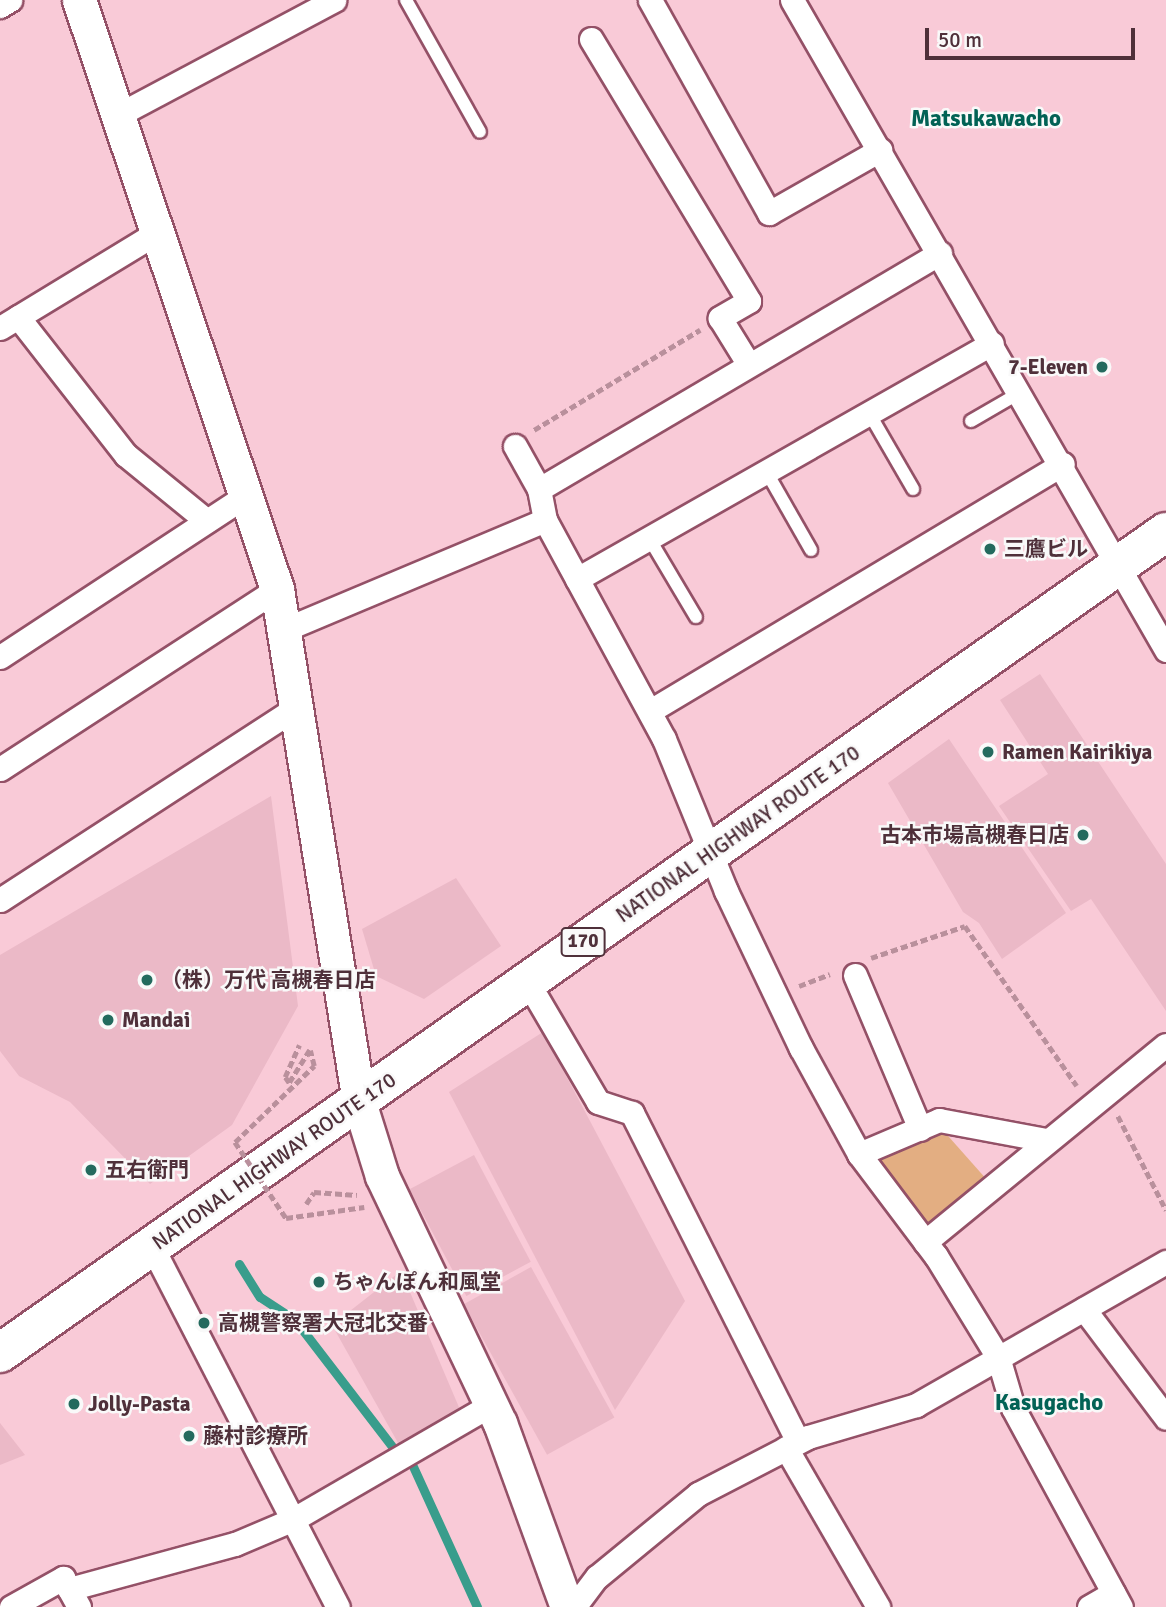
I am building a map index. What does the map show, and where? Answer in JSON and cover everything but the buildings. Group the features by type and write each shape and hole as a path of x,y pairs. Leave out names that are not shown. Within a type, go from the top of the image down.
{"highway":[{"name":"NATIONAL HIGHWAY ROUTE 170","path":"0,1353 1166,532"}],"street":[{"path":"0,6 10,0"},
{"path":"79,0 277,589 299,706 359,1102 382,1176 491,1405 544,1531 567,1607"},
{"path":"118,115 334,0"},
{"path":"650,0 769,213 880,150"},
{"path":"792,0 1063,464 1166,650"},
{"path":"591,39 748,301 720,318 749,365"},
{"path":"158,232 9,323 126,455 207,521"},
{"path":"539,489 940,253"},
{"path":"577,579 992,343"},
{"path":"515,446 539,489 545,520 650,711 776,995 859,1154 925,1242 999,1357 1013,1408 1117,1600 1089,1607"},
{"path":"650,711 1063,464"},
{"path":"0,657 247,495"},
{"path":"286,629 545,520"},
{"path":"0,769 277,589"},
{"path":"0,900 299,706"},
{"path":"852,969 919,1129"},
{"path":"527,981 598,1102 632,1112 792,1445 878,1607"},
{"path":"925,1242 1046,1140 1166,1045"},
{"path":"859,1154 939,1120 1046,1140"},
{"path":"152,1247 338,1607"},
{"path":"574,1607 597,1577 698,1494 792,1445 916,1405 1166,1262"},
{"path":"1084,1309 1166,1418"},
{"path":"10,1607 62,1578 74,1598 234,1544 294,1519 491,1405"}],"lane":[{"path":"405,0 480,132"},
{"path":"971,421 1021,392"},
{"path":"869,413 913,489"},
{"path":"766,471 811,550"},
{"path":"649,538 696,617"}],"path":[{"path":"515,446 720,318"},
{"path":"776,995 965,926 1080,1089 1098,1099 1132,1136 1166,1210"},
{"path":"299,1045 285,1077 289,1083 310,1050 314,1066 235,1142 286,1218 364,1208 365,1200 331,1190 314,1192 306,1204"}],"shaded area":[{"name":"古本市場高槻春日店","path":"1040,674 1166,864 1166,1011 1091,899 1071,911 999,806 1048,774 1000,700"},
{"path":"949,739 1066,913 1002,959 979,923 963,912 888,783"},
{"name":"（株）万代 高槻春日店","path":"271,796 298,1006 232,1125 150,1184 70,1102 19,1076 0,1051 0,955"},
{"path":"456,878 501,946 424,999 376,976 362,929"},
{"path":"543,1032 685,1301 615,1410 449,1092"},
{"path":"941,1128 988,1181 928,1230 869,1158"},
{"path":"474,1155 531,1262 466,1296 410,1189"},
{"path":"531,1267 614,1417 547,1455 464,1304"},
{"path":"401,1271 461,1412 402,1450 332,1325"},
{"path":"0,1423 25,1455 0,1465"}],"waterway":[{"path":"239,1264 260,1297 295,1320 398,1454"},
{"path":"411,1462 477,1607"}],"place":[{"name":"7-Eleven","path":"1102,367"},
{"name":"三鷹ビル","path":"990,549"},
{"name":"Ramen Kairikiya","path":"988,752"},
{"name":"古本市場高槻春日店","path":"1083,835"},
{"name":"（株）万代 高槻春日店","path":"147,980"},
{"name":"Mandai","path":"108,1020"},
{"name":"五右衛門","path":"91,1170"},
{"name":"ちゃんぽん和風堂","path":"319,1282"},
{"name":"高槻警察署大冠北交番","path":"204,1323"},
{"name":"Jolly-Pasta","path":"74,1404"},
{"name":"藤村診療所","path":"189,1436"}],"district":[{"name":"Matsukawacho","path":"986,119"},
{"name":"Kasugacho","path":"1049,1403"}]}
